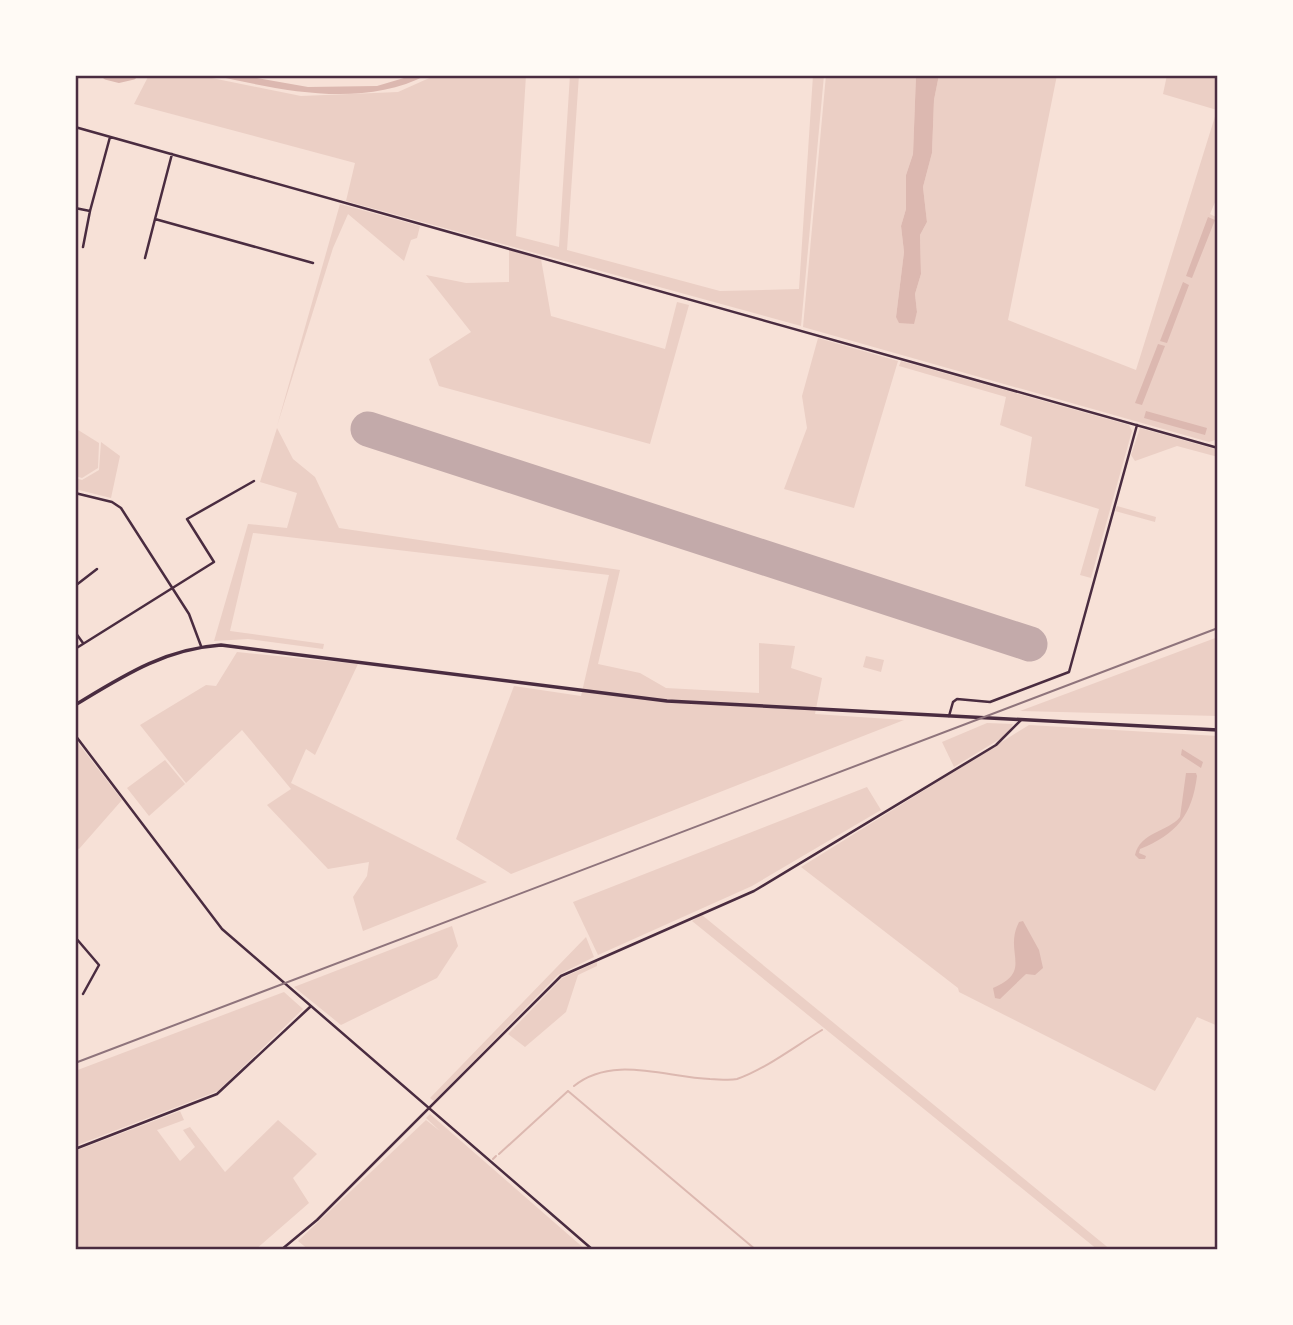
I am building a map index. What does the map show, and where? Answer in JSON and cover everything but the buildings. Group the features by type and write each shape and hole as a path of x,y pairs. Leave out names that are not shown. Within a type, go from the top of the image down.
{"street":[{"path":"75,127 1218,448"},
{"path":"83,247 110,137"},
{"path":"145,258 172,154"},
{"path":"75,208 90,211"},
{"path":"155,219 313,263"},
{"path":"949,716 953,702 957,699 990,702 1058,678 1069,671 1137,425"},
{"path":"75,649 214,562 187,519 254,481"},
{"path":"75,493 118,505 196,626 201,646"},
{"path":"75,586 97,569"},
{"path":"75,632 83,643"},
{"path":"75,705 140,666 168,654 201,646 243,646 667,701 1218,730"},
{"path":"281,1250 317,1220 561,976 754,891 996,745 1021,720"},
{"path":"75,735 222,929 593,1250"},
{"path":"75,937 99,965 83,994"},
{"path":"75,1149 216,1094 310,1007"}],"shaded area":[{"path":"149,75 197,75 301,96 398,92 436,75 526,75 516,236 559,247 570,75 579,75 567,250 720,291 799,289 813,75 824,75 801,326 346,201 355,163 134,104"},
{"path":"212,75 239,75 308,87 377,86 414,75 427,75 401,85 348,94 293,91"},
{"path":"826,75 916,75 913,154 906,175 906,209 901,226 904,252 896,317 913,324 917,312 915,294 921,274 920,235 927,222 923,187 932,153 934,100 939,75 1057,75 1008,320 1136,370 1217,110 1163,94 1167,75 1218,77 1218,195 1210,214 1216,217 1218,214 1218,439 1209,442 803,327"},
{"path":"916,75 939,75 934,100 932,153 923,187 927,222 920,235 921,274 915,294 917,312 914,324 899,323 896,317 904,252 901,226 906,209 906,175 913,154"},
{"path":"340,204 420,226 417,238 411,240 404,261 348,214 333,248 277,426"},
{"path":"1208,217 1215,220 1192,278 1186,276"},
{"path":"509,250 541,259 551,316 665,349 677,302 689,305 650,444 439,386 429,359 471,332 426,275 466,283 509,282"},
{"path":"1183,282 1189,285 1167,343 1160,341"},
{"path":"818,338 898,361 854,508 784,489 807,428 802,396"},
{"path":"1158,344 1165,346 1142,405 1135,403"},
{"path":"901,361 1129,425 1132,431 1091,578 1080,575 1099,509 1025,486 1032,437 1000,425 1006,397 899,366"},
{"path":"1146,411 1207,428 1205,435 1144,418"},
{"path":"75,428 99,443 98,468 82,478 75,476"},
{"path":"277,428 293,459 315,477 339,528 620,570 598,664 640,673 666,688 759,693 759,643 795,646 791,668 822,678 815,714 904,720 511,874 456,839 514,686 581,696 609,575 253,533 230,631 324,644 323,649 248,639 214,641 248,524 287,528 297,493 260,482"},
{"path":"1140,428 1218,450 1218,457 1177,446 1135,461 1131,455"},
{"path":"101,442 120,456 111,498 75,489 75,478 82,480 99,470"},
{"path":"1117,506 1156,517 1155,522 1115,511"},
{"path":"1218,637 1218,716 1020,711"},
{"path":"237,652 358,664 315,755 306,749 291,783 487,882 363,931 353,897 367,876 369,862 328,869 267,805 291,789 242,730 186,783 140,725 206,685 216,686"},
{"path":"866,656 884,660 881,672 863,667"},
{"path":"987,723 1013,724 1008,734 954,767 942,742"},
{"path":"1029,725 1218,736 1218,1026 1197,1017 1155,1091 959,992 958,988 801,867"},
{"path":"75,739 122,800 79,849 75,847"},
{"path":"1182,749 1203,762 1201,768 1181,755"},
{"path":"165,760 185,784 149,816 127,788"},
{"path":"1186,773 1196,773 1197,776 1187,812 1173,830 1140,849 1139,853 1146,856 1145,859 1139,859 1135,855 1142,841 1180,817"},
{"path":"867,787 881,810 752,886 598,955 573,902"},
{"path":"702,915 1111,1250 1098,1250 692,921"},
{"path":"1023,921 1039,950 1043,968 1035,975 1026,974 1000,999 995,998 993,988 1005,982 1015,968 1015,933 1019,922"},
{"path":"452,926 458,946 437,978 341,1025 294,987"},
{"path":"586,937 594,957 558,975 434,1101 430,1098"},
{"path":"597,962 597,966 578,975 566,1012 525,1047 508,1034 562,978"},
{"path":"284,992 303,1009 218,1091 75,1146 75,1071"},
{"path":"180,1111 184,1120 157,1130 180,1161 195,1147 183,1130 190,1127 225,1172 278,1120 317,1154 293,1178 309,1203 255,1250 75,1250 75,1151"},
{"path":"430,1114 586,1250 309,1250 298,1241 426,1120 440,1131 426,1118"}],"waterway":[{"path":"107,75 119,78 132,75"},
{"path":"574,1086 589,1077 622,1070 710,1079 737,1079 769,1063 822,1030"},
{"path":"568,1091 756,1250"},
{"path":"499,1154 568,1091"},
{"path":"493,1159 496,1156"}],"runway":[{"path":"368,429 1030,644"}],"railway":[{"path":"75,1063 1218,628"}]}
